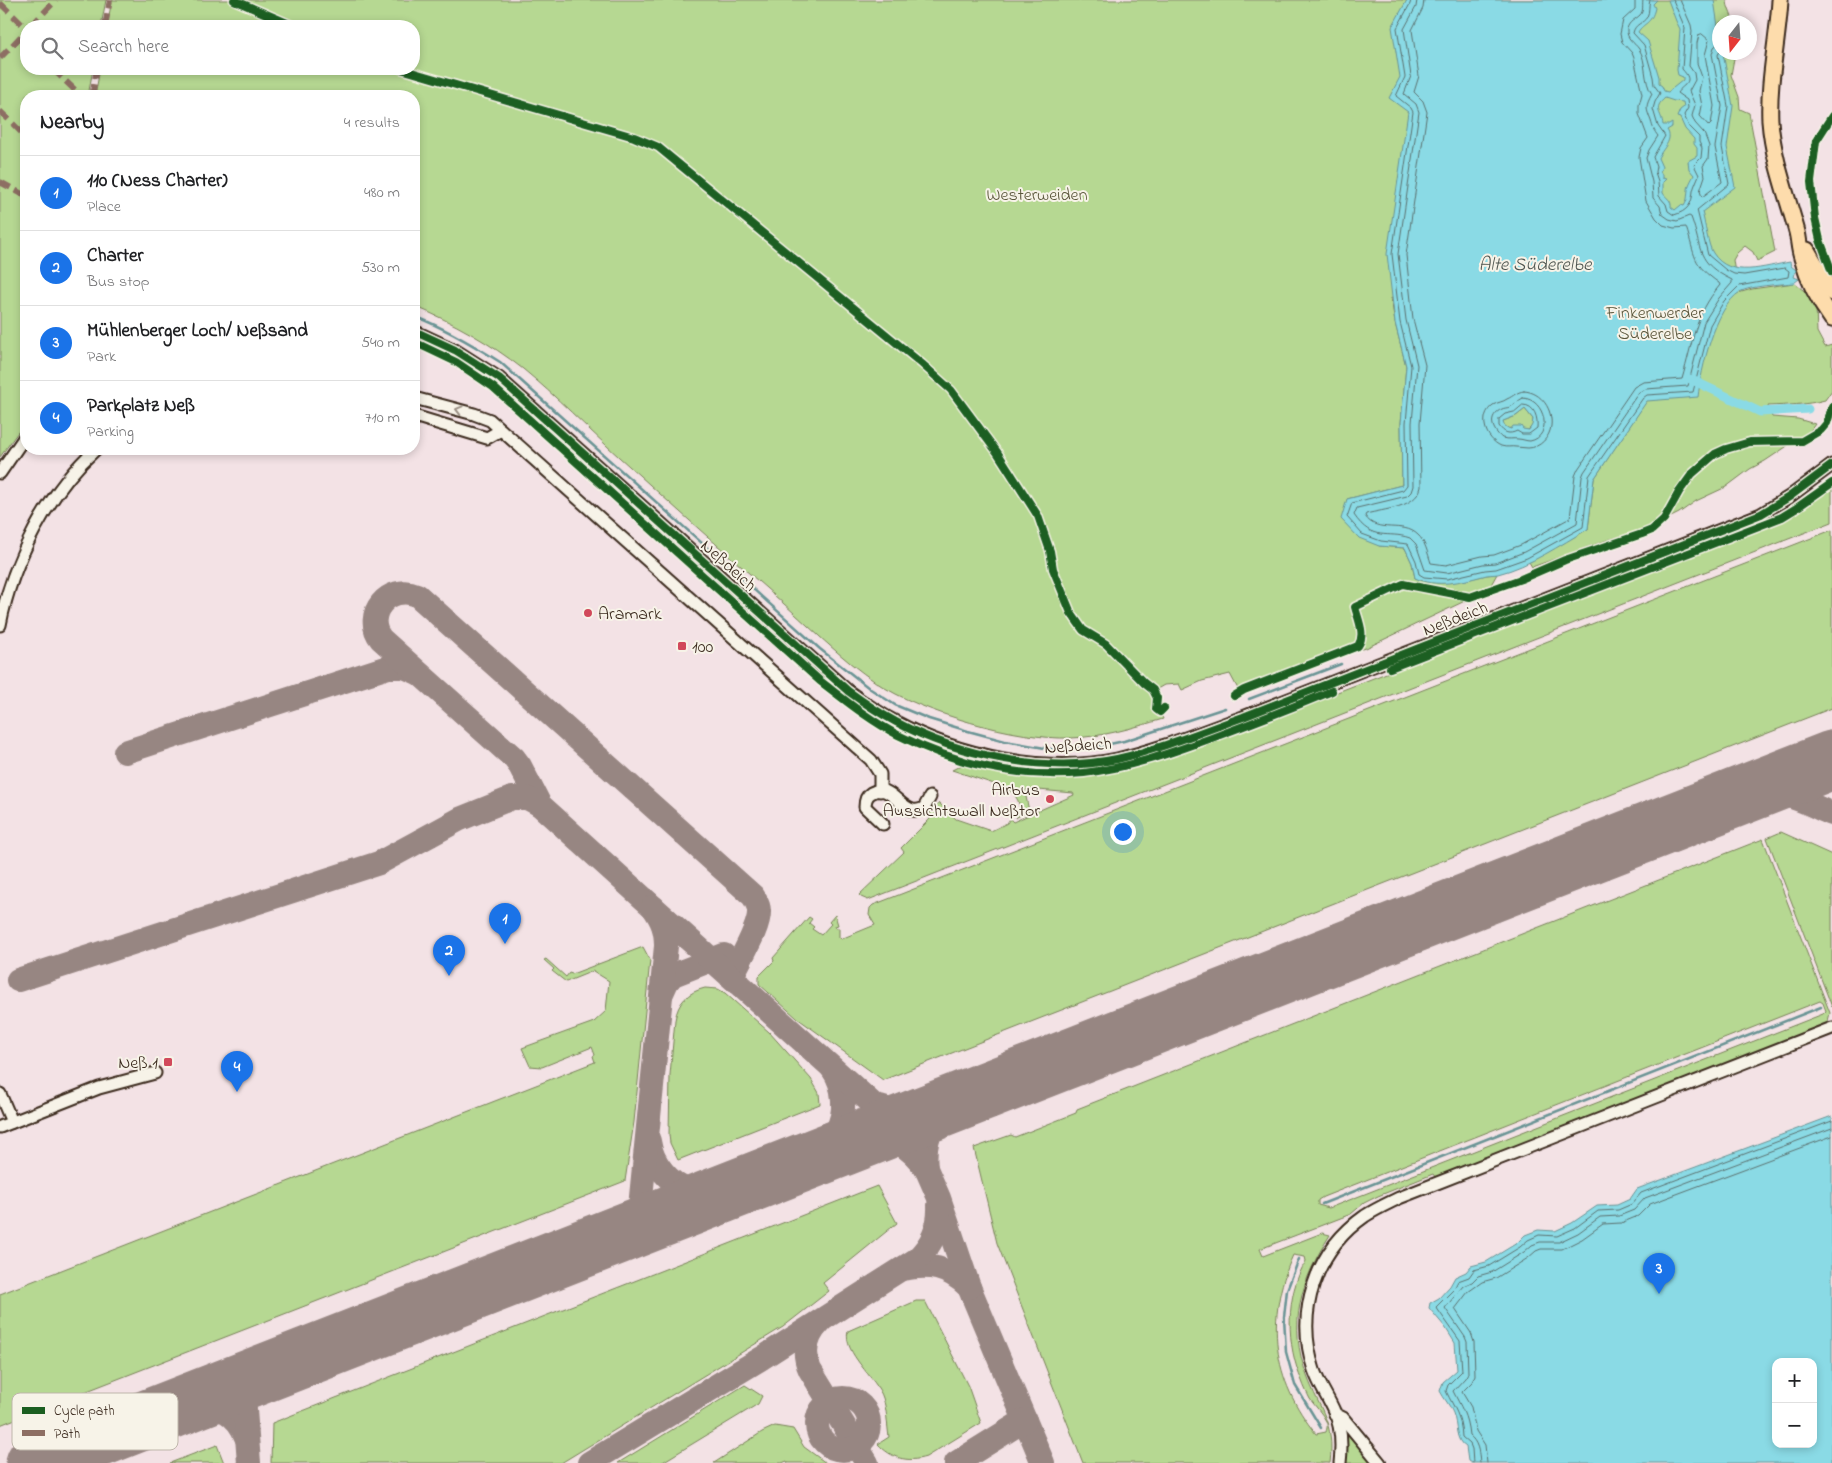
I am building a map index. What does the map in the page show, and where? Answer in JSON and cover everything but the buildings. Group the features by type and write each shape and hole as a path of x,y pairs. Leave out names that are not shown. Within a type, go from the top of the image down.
{"main road":[{"path":"1780,0 1771,82 1770,122 1777,166 1798,233 1801,256 1808,276 1832,319"},
{"path":"1798,233 1832,293"}],"street":[{"name":"Neßdeich","path":"420,334 455,350 499,378 840,685 871,708 896,723 964,749 993,757 1045,764 1085,763 1116,759 1158,748 1243,717 1761,514 1789,497 1832,465"},
{"path":"420,400 490,420 871,760 880,774 880,791"},
{"path":"420,418 487,438 501,430"},
{"path":"0,473 20,445"},
{"path":"0,625 4,602 15,571 31,537 67,479 90,455"},
{"path":"883,824 865,807 870,794 880,791 890,793 915,811 924,808 930,797"},
{"path":"1340,1463 1340,1431 1336,1414 1321,1388 1310,1359 1307,1340 1307,1311 1313,1283 1323,1262 1338,1240 1358,1221 1399,1198 1832,1028"},
{"path":"0,1127 99,1088 155,1073"},
{"path":"0,1094 12,1122"},
{"path":"1336,1414 1343,1418 1380,1463"}],"green space":[{"path":"0,0 106,0 102,20 20,20 20,75 92,75 89,90 20,90 20,430 0,457"},
{"path":"112,0 1727,0 1732,15 1712,15 1712,60 1734,60 1731,75 1739,97 1740,109 1749,113 1775,252 1757,261 1753,252 1745,246 1737,253 1733,260 1738,293 1794,283 1812,297 1816,307 1817,332 1825,347 1832,345 1832,390 1825,400 1804,404 1768,406 1772,417 1798,419 1815,424 1810,431 1750,469 1726,487 1696,501 1679,513 1647,529 1607,540 1532,567 1529,562 1588,529 1594,479 1641,409 1391,298 1406,366 1401,423 1402,485 1347,499 1379,546 1405,548 1412,563 1415,578 1466,580 1497,574 1488,590 1366,648 1238,689 1230,674 1202,681 1182,690 1179,684 1164,685 1152,692 1163,719 1140,726 1106,734 1071,738 1024,734 971,722 919,705 896,694 863,673 696,527 523,369 498,350 471,334 420,309 420,90 96,90 99,75 420,75 420,20 108,20"},
{"path":"1525,409 1533,419 1533,425 1528,430 1507,428 1504,425 1503,421 1516,416"},
{"path":"1832,486 1832,522 868,900 859,895 904,852 901,848 930,819 931,807 935,808 939,803 956,819 991,831 1007,823 1010,819 1013,822 1074,795 1073,793 1027,789 1025,792 1029,811 1015,818 1020,812 1018,801 1014,795 1006,788 952,770 964,764 1000,772 1062,776 1088,775 1154,761 1209,742 1767,525 1801,507"},
{"path":"1832,530 1832,708 883,1080 797,1018 759,984 759,976 774,961 773,958 809,917 812,919 809,923 814,927 812,929 821,935 831,924 829,922 835,915 838,925 835,926 839,928 839,937 841,939 875,925 869,915 870,908 873,905"},
{"path":"1781,832 1832,855 1832,1007 1767,838"},
{"path":"1763,839 1830,1013 1827,1025 1436,1178 1433,1174 1378,1196 1364,1203 1351,1214 1260,1249 1263,1256 1322,1233 1330,1235 1311,1269 1305,1286 1300,1303 1298,1338 1307,1376 1325,1417 1328,1427 1331,1449 1330,1463 1083,1463 997,1243 974,1148 1011,1135 1015,1137 1076,1113 1077,1109","holes":["1820,1001 1823,1003 1826,1011 1823,1014 1329,1208 1318,1205 1318,1200 1323,1197","1293,1255 1305,1257 1306,1261 1294,1289 1291,1305 1291,1337 1297,1367 1304,1385 1310,1399 1323,1415 1327,1424 1326,1432 1316,1434 1301,1413 1290,1392 1282,1370 1278,1348 1276,1325 1279,1302 1284,1279"]},
{"path":"643,947 650,960 634,1122 625,1181 82,1393 12,1393 12,1420 0,1425 0,1294 595,1062 592,1047 542,1067 530,1066 522,1048 594,1022 606,1011 609,981 593,971 566,982 552,971 554,969 544,960 546,959 566,977 569,973 572,974"},
{"path":"705,988 718,989 725,993 769,1032 811,1079 819,1093 820,1104 678,1160 670,1143 669,1135 670,1075 675,1020 681,1003 689,995"},
{"path":"877,1186 897,1223 823,1283 829,1291 783,1327 561,1463 271,1463 272,1423"},
{"path":"916,1301 925,1301 968,1386 981,1423 926,1457 906,1459 888,1453 878,1444 889,1437 883,1398 880,1390 850,1348 848,1331"},
{"path":"745,1385 762,1396 758,1404 661,1463 618,1463"},
{"path":"775,1426 793,1429 804,1447 826,1463 788,1463 787,1461 782,1463 714,1463 762,1432"},
{"path":"1345,1426 1375,1463 1346,1463"},
{"path":"217,1445 224,1463 170,1463"}],"water":[{"name":"Alte Süderelbe","path":"1407,0 1657,0 1653,4 1655,8 1652,18 1638,32 1648,41 1659,77 1659,84 1664,91 1668,92 1683,80 1683,77 1678,75 1677,70 1680,29 1668,0 1714,0 1716,15 1712,15 1712,60 1724,60 1733,106 1727,147 1735,187 1702,212 1710,245 1713,253 1720,261 1729,266 1749,269 1790,262 1791,266 1796,270 1794,277 1799,279 1794,283 1744,290 1731,300 1723,311 1711,340 1702,371 1698,397 1647,401 1594,479 1588,529 1522,566 1498,574 1449,583 1432,583 1415,578 1412,563 1405,548 1379,546 1359,538 1341,519 1347,499 1402,485 1401,423 1406,366 1395,323 1387,254 1408,112 1389,98 1400,77 1392,27","holes":["1665,98 1683,102 1684,107 1680,110 1677,117 1680,118 1685,129 1694,139 1694,144 1697,148 1697,156 1688,161 1689,169 1694,175 1689,186 1686,202 1684,206 1681,205 1675,210 1671,207 1670,201 1663,193 1663,182 1666,179 1662,178 1660,171 1662,167 1658,158 1668,141 1669,134 1667,130 1672,127 1672,123 1663,125 1658,108","1525,409 1533,419 1529,430 1523,429 1521,426 1508,428 1504,425 1503,421 1516,416"]},
{"path":"1832,1116 1832,1463 1471,1463 1468,1461 1466,1447 1458,1436 1453,1413 1440,1391 1443,1382 1457,1370 1455,1343 1445,1327 1429,1308 1430,1303 1439,1298 1455,1277 1466,1272 1471,1266 1486,1262 1517,1243 1525,1235 1538,1230 1555,1231 1572,1223 1597,1206 1617,1205 1630,1199 1637,1189"}],"waterway":[{"path":"420,319 458,337 500,362 820,649 869,688 895,705 929,719 968,731 1005,741 1056,750 1091,748 1124,741 1225,708"},
{"path":"1690,379 1760,412 1808,409"},
{"path":"1249,699 1341,664"},
{"path":"1322,1204 1821,1007"},
{"path":"1299,1259 1287,1290 1284,1317 1286,1352 1295,1385 1321,1428"}],"taxiway":[{"path":"653,907 540,805 514,758 381,639 376,630 375,620 377,611 388,597 397,593 407,592 417,595 753,896 759,911 756,926 732,977"},
{"path":"125,752 388,667 404,667 418,673"},
{"path":"1787,778 1814,763 1832,742"},
{"path":"1747,793 1782,794 1832,814"},
{"path":"18,980 379,863 460,819 512,798 527,798 540,805"},
{"path":"619,1234 631,1223 640,1207 666,946 663,925 653,907 914,1141 939,1198 969,1287 1043,1463"},
{"path":"662,993 673,975 724,955"},
{"path":"817,1157 834,1135 842,1117 842,1091 832,1068"},
{"path":"863,1139 883,1139 899,1144 907,1148 926,1169 925,1159 930,1132 940,1116 955,1103"},
{"path":"880,1107 907,1115 926,1114"},
{"path":"649,1141 658,1165 675,1183 693,1192 717,1196"},
{"path":"589,1463 762,1358 917,1259 931,1241 937,1228 939,1205"},
{"path":"902,1269 938,1268 953,1275 969,1287"},
{"path":"820,1322 811,1333 807,1344 806,1357 810,1370 867,1463"},
{"path":"249,1463 244,1397 248,1384 258,1376"},
{"path":"838,1398 848,1398 862,1405 869,1419 869,1424 869,1429 862,1443 848,1450 838,1450 828,1446 821,1439 817,1429 817,1419 821,1409 828,1402 838,1398"},
{"path":"193,1401 225,1411 237,1421 246,1437"},
{"path":"956,1463 1025,1420"}],"runway":[{"path":"178,1407 1832,760"},
{"path":"35,1463 68,1450"}],"marked path":[{"path":"37,20 56,0"},
{"path":"106,20 110,0"},
{"path":"0,3 20,22"},
{"path":"0,58 20,37"},
{"path":"59,75 75,90"},
{"path":"93,90 96,75"},
{"path":"0,111 20,131"},
{"path":"0,182 20,193"}],"cycle path":[{"path":"234,0 280,20"},
{"path":"420,75 634,137 658,147 922,364 951,390 997,452 1038,516 1050,551 1053,569 1071,613 1083,630 1106,644 1153,690 1157,698 1156,709 1160,712 1164,708"},
{"path":"1832,116 1816,141 1811,182 1815,218 1820,240 1832,272"},
{"path":"420,334 455,350 499,378 859,699 896,722 947,744 975,753 1032,763 1090,763 1117,759 1165,745 1243,717 1761,514 1789,497 1832,465"},
{"path":"420,345 456,362 493,387 820,681 887,729 942,754 988,767 1036,774 1100,771 1148,760 1178,750 1332,691"},
{"path":"1234,696 1244,690 1358,646 1361,632 1355,607 1403,584 1470,597 1521,579 1565,560 1652,530 1664,519 1679,492 1692,474 1715,454 1750,442 1802,441 1821,430 1827,423 1832,407"},
{"path":"1390,668 1782,517 1832,483"}],"place":[{"name":"Aramark","path":"588,613"},
{"name":"100","path":"682,646"},
{"name":"Airbus Aussichtswall Neßtor","path":"1050,799"},
{"name":"110 (Ness Charter)","path":"505,944"},
{"name":"Charter","path":"449,976"},
{"name":"Neß 1","path":"168,1062"},
{"name":"Parkplatz Neß","path":"237,1092"},
{"name":"Mühlenberger Loch/ Neßsand","path":"1659,1294"}],"park label":[{"name":"Westerweiden","path":"1037,194"},
{"name":"Finkenwerder Süderelbe","path":"1655,322"}]}
